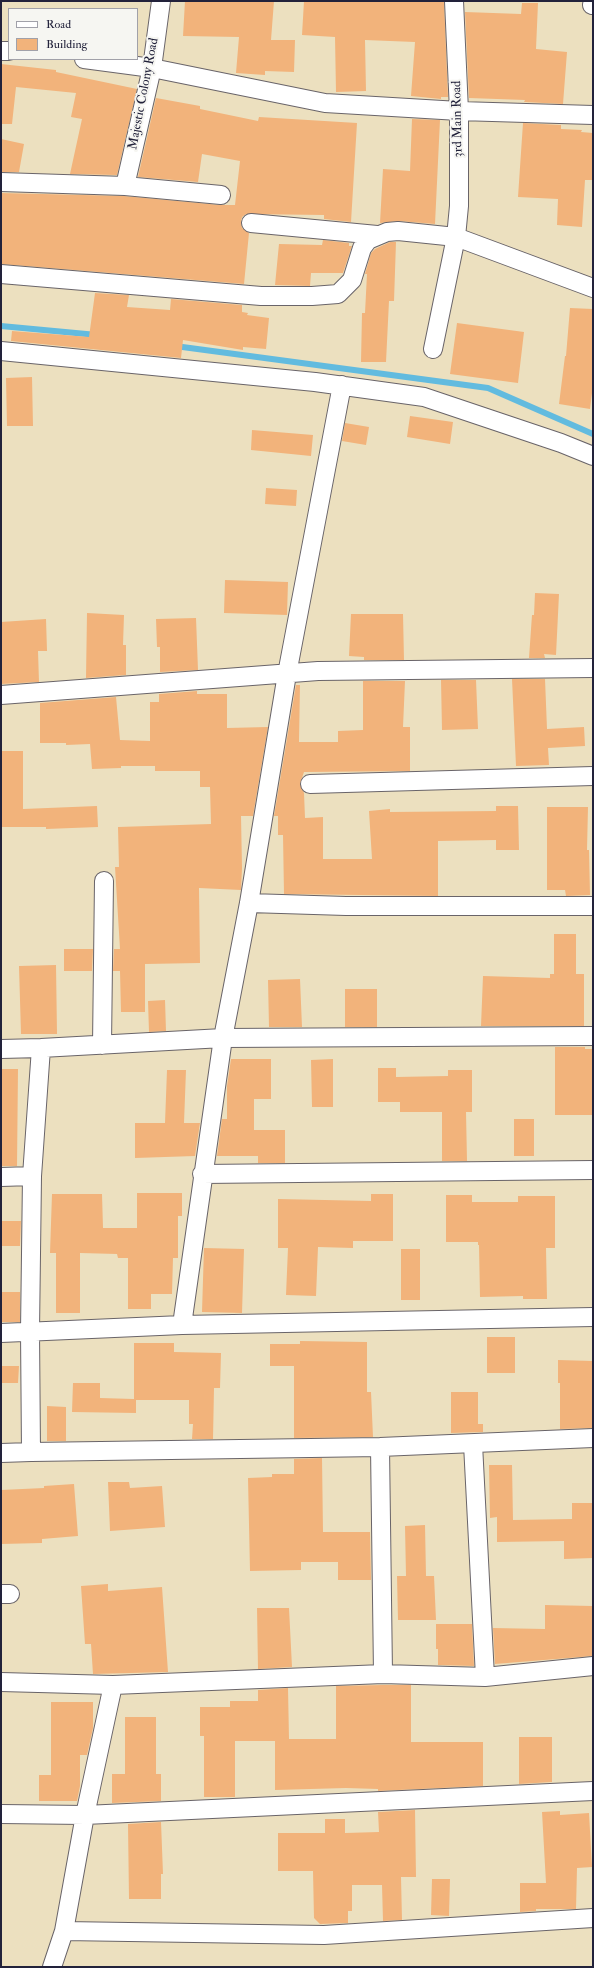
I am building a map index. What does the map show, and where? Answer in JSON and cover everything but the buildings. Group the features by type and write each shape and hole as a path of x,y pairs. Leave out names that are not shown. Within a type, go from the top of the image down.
{"street":[{"name":"Majestic Colony Road","path":"126,186 152,68 161,1"},
{"name":"3rd Main Road","path":"433,349 456,237 459,206 459,111 454,1"},
{"path":"92,60 152,68 325,103 459,111 593,115"},
{"path":"1,182 126,186 221,195"},
{"path":"251,223 377,235 398,231 456,237 593,288"},
{"path":"1,274 261,296 312,296 338,294 352,280 362,248 368,240 377,235"},
{"path":"1,351 342,385 424,397 554,440 593,456"},
{"path":"182,1325 202,1174 223,1038 249,903 287,674 342,385"},
{"path":"1,695 318,671 593,668"},
{"path":"310,784 593,776"},
{"path":"102,1045 104,881"},
{"path":"249,903 346,906 593,906"},
{"path":"1,1049 223,1038 593,1036"},
{"path":"30,1452 32,1176 41,1048"},
{"path":"202,1174 593,1170"},
{"path":"1,1177 32,1176"},
{"path":"1,1333 182,1325 593,1317"},
{"path":"1,1453 380,1447 593,1438"},
{"path":"474,1444 485,1677"},
{"path":"380,1447 383,1674"},
{"path":"1,1682 113,1685 383,1674 485,1677 593,1666"},
{"path":"52,1967 64,1931 85,1815 113,1685"},
{"path":"1,1814 85,1815 593,1791"},
{"path":"64,1931 324,1935 593,1918"}],"waterway":[{"path":"1,326 97,335"},
{"path":"175,346 488,388 593,434"}]}
